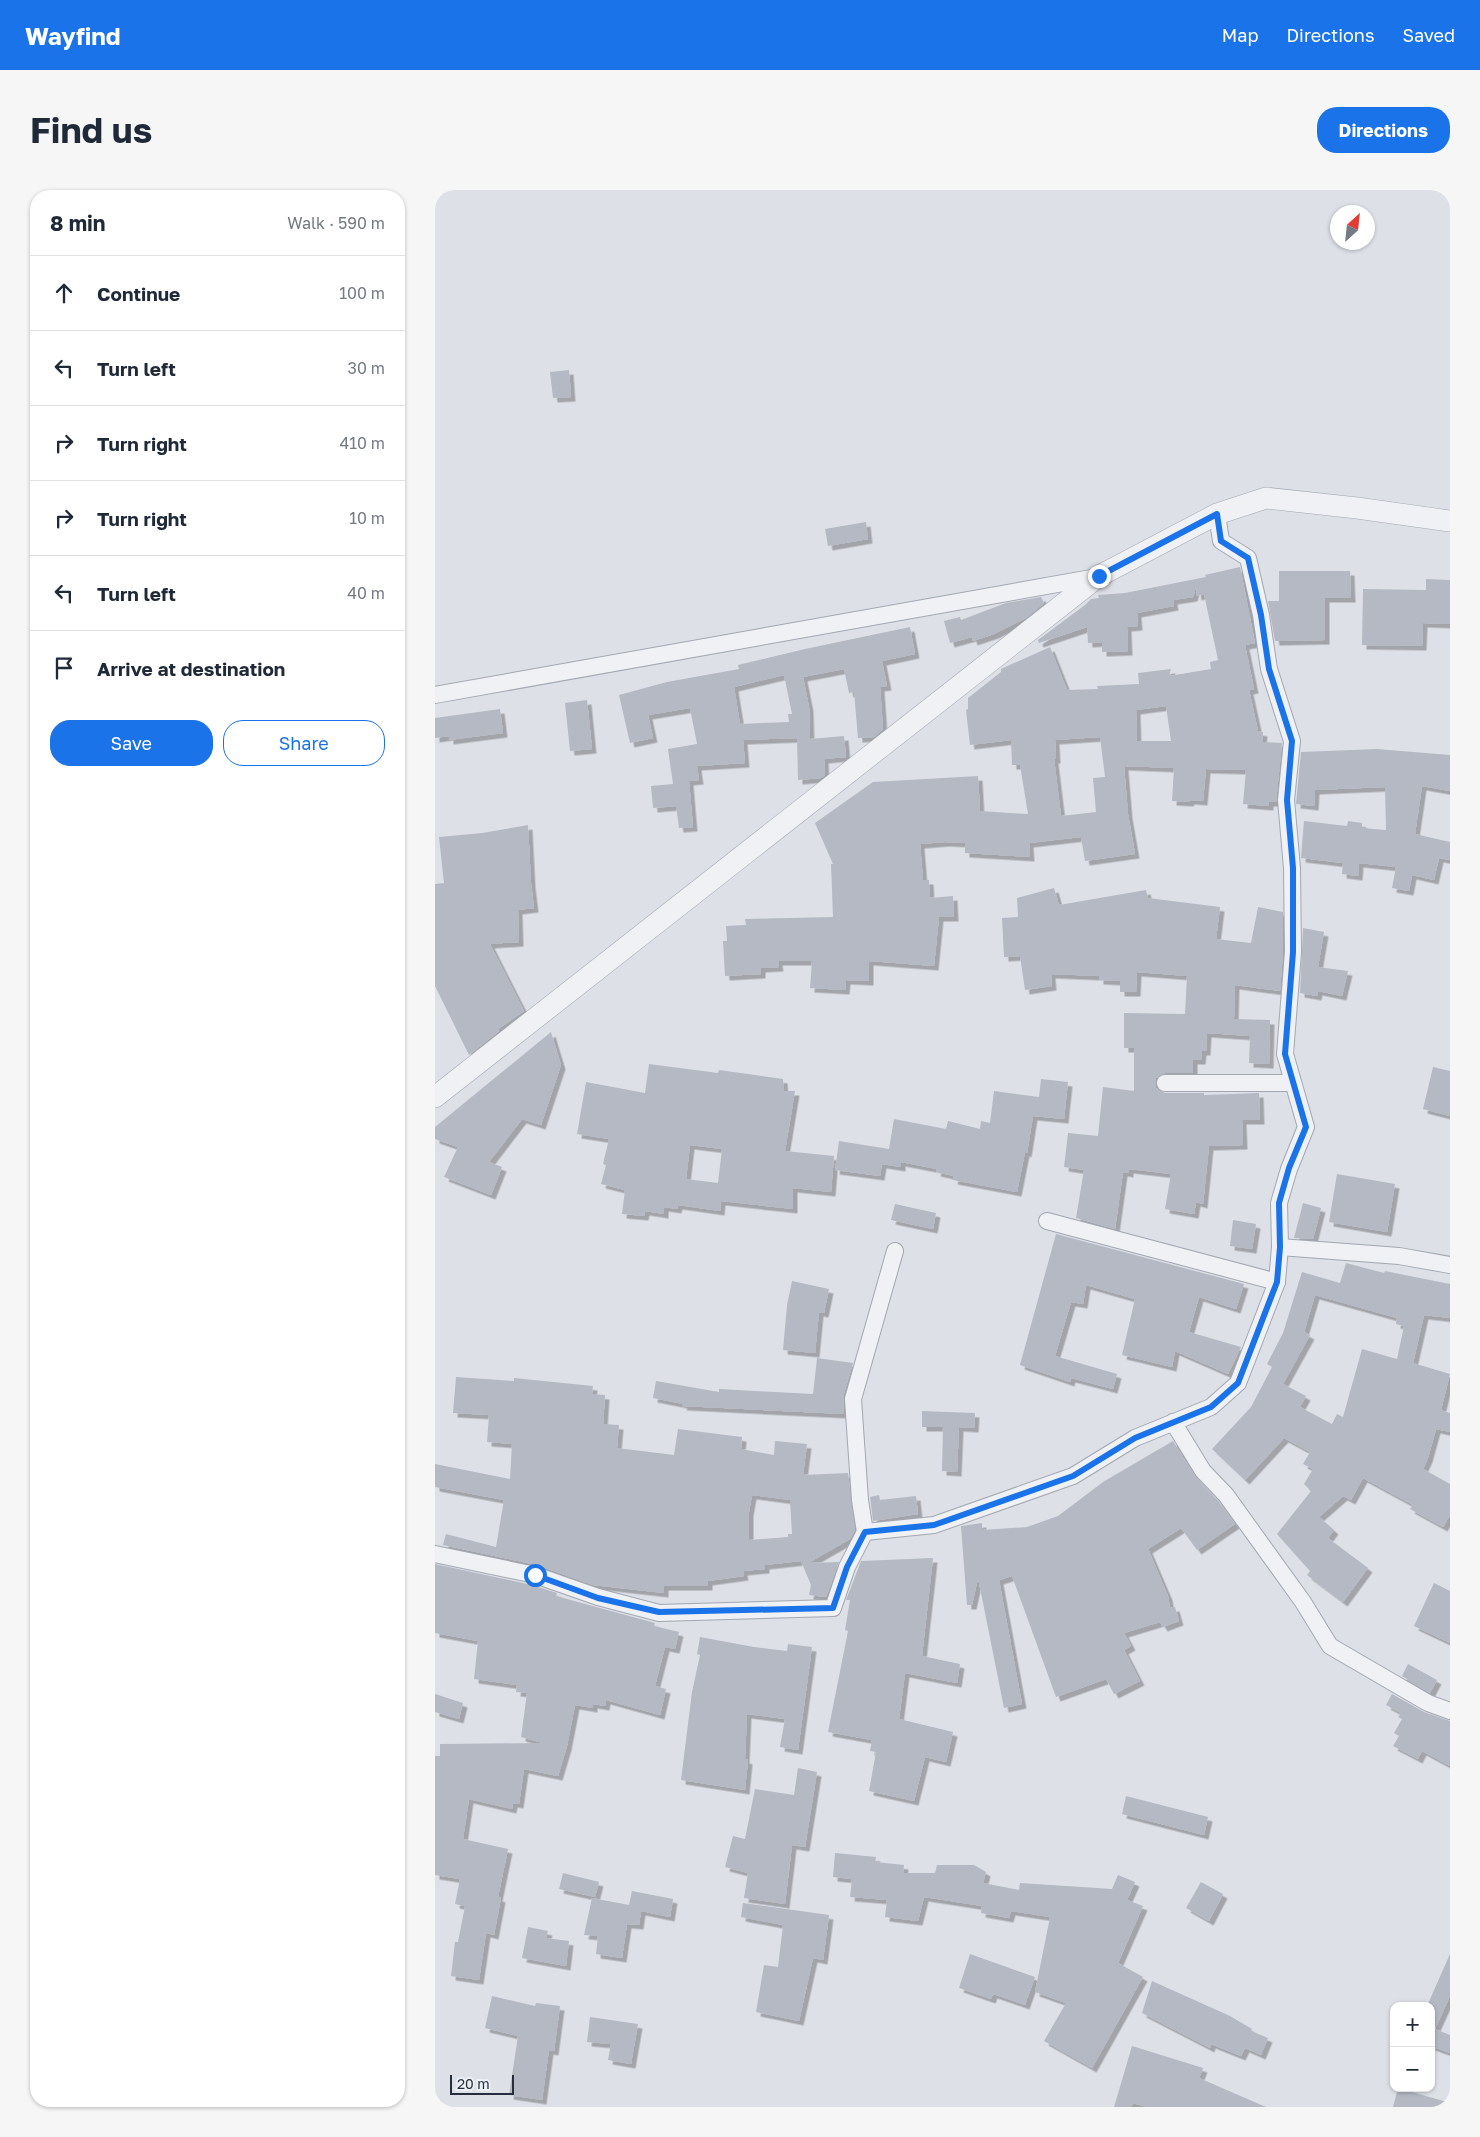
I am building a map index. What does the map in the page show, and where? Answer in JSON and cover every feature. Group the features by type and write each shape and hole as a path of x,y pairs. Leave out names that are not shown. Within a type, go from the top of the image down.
{"street":[{"path":"435,1097 1099,576 1217,514 1266,498 1357,508 1450,522"},
{"path":"865,1532 934,1525 1073,1476 1135,1438 1211,1407 1238,1383 1277,1282 1280,1247 1279,1203 1289,1168 1306,1127 1285,1054 1293,952 1293,868 1287,800 1292,741 1269,669 1261,615 1248,558 1221,541 1217,514"},
{"path":"435,695 1099,576"},
{"path":"1165,1083 1292,1083"},
{"path":"1047,1221 1277,1282"},
{"path":"1280,1247 1399,1256 1450,1265"},
{"path":"435,1554 535,1575 598,1598 659,1612 833,1608 847,1567 865,1532 860,1500 853,1399 895,1251"},
{"path":"1173,1422 1203,1471 1226,1495 1303,1602 1330,1646 1428,1703 1450,1711"}],"building":[{"path":"569,370 571,397 553,398 550,372"},
{"path":"866,522 868,539 828,546 825,529"},
{"path":"1240,567 1255,643 1245,645 1254,689 1249,690 1258,731 1263,732 1262,742 1282,743 1276,802 1269,802 1269,806 1243,804 1246,770 1206,769 1203,801 1190,800 1189,802 1172,801 1174,768 1124,766 1128,814 1135,854 1085,861 1081,837 1029,843 1030,857 965,853 965,843 920,844 923,880 929,880 930,898 953,896 954,917 939,917 934,966 869,961 869,981 846,980 845,990 810,988 812,961 778,961 779,967 761,968 761,974 725,976 723,941 727,941 726,926 746,925 745,919 833,917 831,864 833,864 815,823 873,782 978,776 980,811 1028,814 1020,765 1012,765 1011,740 970,745 966,710 968,709 968,698 1001,672 1001,669 1050,647 1067,690 1098,689 1097,686 1139,684 1138,673 1171,669 1169,676 1211,669 1210,662 1218,660 1204,594 1197,596 1196,587 1193,597 1173,600 1174,606 1137,613 1138,626 1127,627 1128,651 1102,652 1102,642 1088,643 1087,627 1039,643 1038,640 1091,599 1099,598 1098,595 1125,593 1206,577 1205,575","holes":["1166,706 1171,741 1137,741 1136,710","1100,737 1105,777 1093,778 1096,812 1061,816 1054,759 1056,759 1055,740"]},
{"path":"1279,571 1350,571 1351,598 1325,598 1325,640 1275,641 1268,601 1279,601"},
{"path":"1426,579 1450,580 1450,624 1423,623 1422,646 1362,645 1363,589 1426,590"},
{"path":"1041,597 1044,603 1026,618 994,634 973,641 972,637 950,643 944,621 960,617 961,620 1006,603"},
{"path":"910,627 915,654 882,661 887,686 880,687 883,729 874,737 858,738 854,692 849,693 844,669 803,677 809,707 810,739 844,736 846,757 824,759 825,775 821,778 798,780 797,738 743,740 745,763 697,766 699,780 689,781 693,827 679,828 676,806 653,808 651,786 673,784 668,749 697,744 690,708 648,715 653,738 630,743 619,695 667,682 739,669 738,665","holes":["784,675 792,714 788,714 789,722 740,724 734,687"]},
{"path":"587,700 592,749 570,751 565,703"},
{"path":"500,709 503,733 449,740 449,736 435,738 435,718"},
{"path":"1377,749 1450,755 1450,791 1422,786 1415,834 1450,842 1450,860 1439,858 1434,880 1412,875 1409,891 1392,888 1396,867 1359,863 1358,876 1342,874 1343,863 1301,858 1304,821 1347,826 1348,821 1362,823 1362,828 1386,830 1385,787 1315,790 1314,806 1296,804 1301,752"},
{"path":"528,825 534,908 518,910 519,942 490,944 524,1011 498,1029 499,1031 469,1055 435,986 435,884 444,883 439,837 482,833"},
{"path":"1054,888 1059,905 1146,890 1148,898 1220,907 1216,939 1251,943 1258,907 1283,912 1283,952 1280,991 1235,985 1234,1019 1270,1020 1269,1064 1249,1063 1250,1036 1207,1033 1206,1051 1202,1051 1201,1060 1193,1060 1193,1073 1165,1073 1156,1078 1156,1088 1165,1093 1204,1093 1204,1095 1259,1093 1260,1120 1242,1120 1243,1145 1209,1146 1203,1204 1196,1202 1194,1214 1165,1209 1171,1174 1129,1169 1129,1173 1123,1172 1115,1229 1076,1218 1084,1170 1064,1167 1068,1133 1098,1136 1103,1087 1134,1091 1134,1048 1124,1048 1124,1013 1185,1014 1187,976 1137,972 1136,992 1120,992 1120,981 1099,980 1099,976 1051,974 1052,986 1025,990 1020,956 1004,957 1002,918 1018,917 1017,898"},
{"path":"1303,928 1324,932 1318,967 1348,971 1342,996 1318,991 1317,996 1300,993"},
{"path":"551,1032 561,1065 541,1125 522,1119 489,1162 502,1167 491,1195 444,1177 458,1147 435,1139 435,1127"},
{"path":"649,1064 718,1073 719,1070 783,1079 784,1091 795,1091 785,1151 834,1156 831,1192 793,1188 793,1209 721,1201 720,1211 678,1205 677,1209 664,1207 664,1214 645,1211 644,1216 622,1214 625,1190 601,1184 606,1165 603,1164 609,1139 577,1134 586,1082 645,1093","holes":["690,1145 722,1149 718,1183 686,1179"]},
{"path":"1433,1067 1450,1071 1450,1116 1423,1109"},
{"path":"1041,1079 1068,1082 1064,1119 1033,1116 1027,1153 1025,1152 1017,1192 953,1180 954,1176 936,1172 937,1169 901,1162 901,1167 882,1164 880,1176 835,1170 839,1141 889,1149 894,1119 946,1129 948,1121 980,1129 981,1121 990,1123 994,1091 1039,1097"},
{"path":"1337,1174 1395,1184 1387,1232 1329,1222"},
{"path":"1303,1203 1321,1208 1313,1239 1294,1238"},
{"path":"895,1204 936,1213 933,1229 891,1220"},
{"path":"1233,1220 1256,1224 1252,1249 1230,1246"},
{"path":"1056,1234 1244,1284 1236,1309 1199,1297 1189,1332 1241,1347 1228,1374 1175,1351 1172,1367 1122,1355 1135,1299 1086,1285 1083,1304 1071,1302 1055,1356 1117,1374 1113,1389 1071,1378 1070,1382 1020,1365"},
{"path":"1346,1263 1384,1273 1385,1271 1450,1284 1450,1318 1424,1315 1413,1363 1450,1374 1441,1410 1450,1413 1450,1432 1436,1429 1423,1469 1450,1484 1450,1515 1443,1527 1410,1509 1413,1505 1363,1478 1351,1500 1343,1496 1319,1517 1334,1530 1328,1538 1368,1568 1343,1602 1307,1575 1310,1571 1277,1534 1311,1491 1304,1484 1313,1469 1303,1464 1310,1452 1284,1438 1245,1480 1212,1449 1251,1407 1272,1367 1267,1364 1283,1333 1302,1272 1340,1283","holes":["1315,1295 1397,1318 1396,1324 1404,1326 1397,1359 1362,1349 1343,1417 1337,1414 1332,1424 1300,1407 1306,1396 1283,1384 1310,1335 1304,1332"]},
{"path":"792,1281 829,1289 824,1313 819,1312 815,1353 783,1350 787,1305"},
{"path":"817,1358 853,1363 843,1397 844,1414 682,1406 683,1404 653,1398 656,1381 719,1392 719,1389 813,1394"},
{"path":"456,1377 514,1381 514,1378 593,1386 592,1394 605,1395 603,1424 619,1425 617,1448 674,1455 678,1429 742,1437 741,1449 774,1455 775,1441 807,1444 803,1475 848,1473 855,1530 850,1539 808,1563 839,1562 826,1597 809,1595 811,1585 801,1561 765,1565 765,1569 743,1571 744,1576 708,1581 708,1586 664,1586 664,1593 593,1585 537,1565 443,1545 446,1534 496,1547 504,1500 435,1487 435,1464 510,1479 512,1444 487,1442 489,1415 453,1413","holes":["752,1495 790,1500 792,1534 788,1534 788,1537 749,1540 749,1512"]},
{"path":"922,1411 975,1413 974,1428 959,1427 957,1472 942,1471 943,1427 922,1427"},
{"path":"1173,1441 1195,1476 1218,1501 1235,1524 1197,1550 1181,1528 1148,1549 1168,1596 1170,1608 1175,1607 1179,1621 1163,1627 1160,1622 1124,1633 1131,1646 1124,1650 1140,1681 1114,1694 1106,1679 1056,1697 1012,1576 999,1580 1022,1704 1004,1708 978,1578 972,1605 967,1605 961,1526 982,1523 982,1530 1027,1527 1058,1516 1103,1482"},
{"path":"879,1495 880,1500 916,1496 918,1514 873,1521 870,1497"},
{"path":"933,1558 922,1656 960,1664 957,1683 905,1673 899,1719 953,1732 946,1762 925,1757 914,1801 869,1791 876,1752 870,1751 872,1740 828,1732 848,1631 845,1630 850,1600 846,1600 861,1561"},
{"path":"435,1564 532,1585 557,1593 556,1596 655,1623 654,1626 679,1632 675,1649 665,1647 655,1686 666,1689 660,1715 606,1700 605,1706 593,1704 593,1708 575,1705 567,1746 558,1776 524,1769 519,1804 513,1803 512,1809 469,1799 463,1839 508,1849 498,1897 501,1898 494,1935 486,1933 479,1980 451,1976 455,1942 458,1942 465,1906 455,1904 460,1879 435,1875 435,1756 440,1756 440,1744 543,1743 521,1737 527,1693 516,1692 517,1685 474,1679 478,1641 435,1633"},
{"path":"1434,1583 1450,1591 1450,1643 1414,1626"},
{"path":"700,1637 787,1651 788,1644 812,1647 798,1750 780,1747 785,1719 747,1714 745,1759 748,1760 745,1790 681,1780 692,1692 700,1655 697,1654"},
{"path":"1408,1664 1437,1680 1430,1693 1402,1676"},
{"path":"435,1694 463,1703 459,1719 435,1712"},
{"path":"1392,1694 1424,1712 1450,1721 1450,1766 1422,1751 1418,1759 1393,1746 1399,1736 1394,1733 1402,1719 1398,1717 1401,1713 1386,1705"},
{"path":"798,1768 817,1772 805,1847 792,1845 785,1904 744,1898 748,1873 725,1867 733,1836 745,1839 755,1789 794,1795"},
{"path":"1126,1796 1208,1817 1204,1835 1122,1814"},
{"path":"835,1853 876,1857 875,1862 904,1865 903,1873 935,1873 937,1865 974,1865 986,1872 983,1883 1019,1890 1020,1883 1112,1889 1118,1875 1135,1882 1127,1900 1143,1906 1118,1963 1143,1977 1092,2068 1044,2041 1066,2003 1035,1992 1050,1917 1011,1911 1009,1918 981,1913 982,1906 924,1897 918,1921 885,1917 887,1900 850,1897 852,1879 833,1877"},
{"path":"563,1873 599,1882 595,1897 559,1889"},
{"path":"1201,1882 1223,1894 1209,1921 1186,1908"},
{"path":"632,1891 673,1899 670,1917 641,1911 639,1925 627,1924 622,1958 596,1954 598,1936 584,1935 592,1898 629,1905"},
{"path":"743,1903 829,1915 823,1960 813,1958 799,2021 756,2012 764,1965 778,1967 783,1925 741,1917"},
{"path":"528,1927 548,1931 546,1938 569,1941 566,1966 522,1958"},
{"path":"970,1954 1035,1977 1025,2005 993,1994 991,1999 959,1988"},
{"path":"1450,1954 1450,1996 1435,2029 1435,2002 1429,2002"},
{"path":"1152,1981 1230,2016 1252,2029 1251,2031 1268,2038 1261,2055 1245,2048 1241,2056 1211,2044 1210,2048 1142,2013"},
{"path":"492,1996 535,2006 536,2003 560,2006 554,2051 549,2050 542,2100 509,2095 518,2036 485,2028"},
{"path":"590,2017 638,2024 631,2064 608,2060 611,2044 587,2042"},
{"path":"1435,2029 1450,2035 1450,2053 1435,2047"},
{"path":"1132,2046 1203,2068 1199,2078 1266,2107 1147,2107 1133,2103 1131,2107 1114,2107"},
{"path":"1397,2092 1412,2092 1447,2102 1446,2107 1393,2107"}],"route":[{"path":"535,1575 598,1598 659,1612 833,1608 847,1567 865,1532 934,1525 1073,1476 1135,1438 1211,1407 1238,1383 1277,1282 1280,1247 1279,1203 1289,1168 1306,1127 1285,1054 1293,952 1293,868 1287,800 1292,741 1269,669 1261,615 1248,558 1221,541 1217,514 1099,576"}]}
